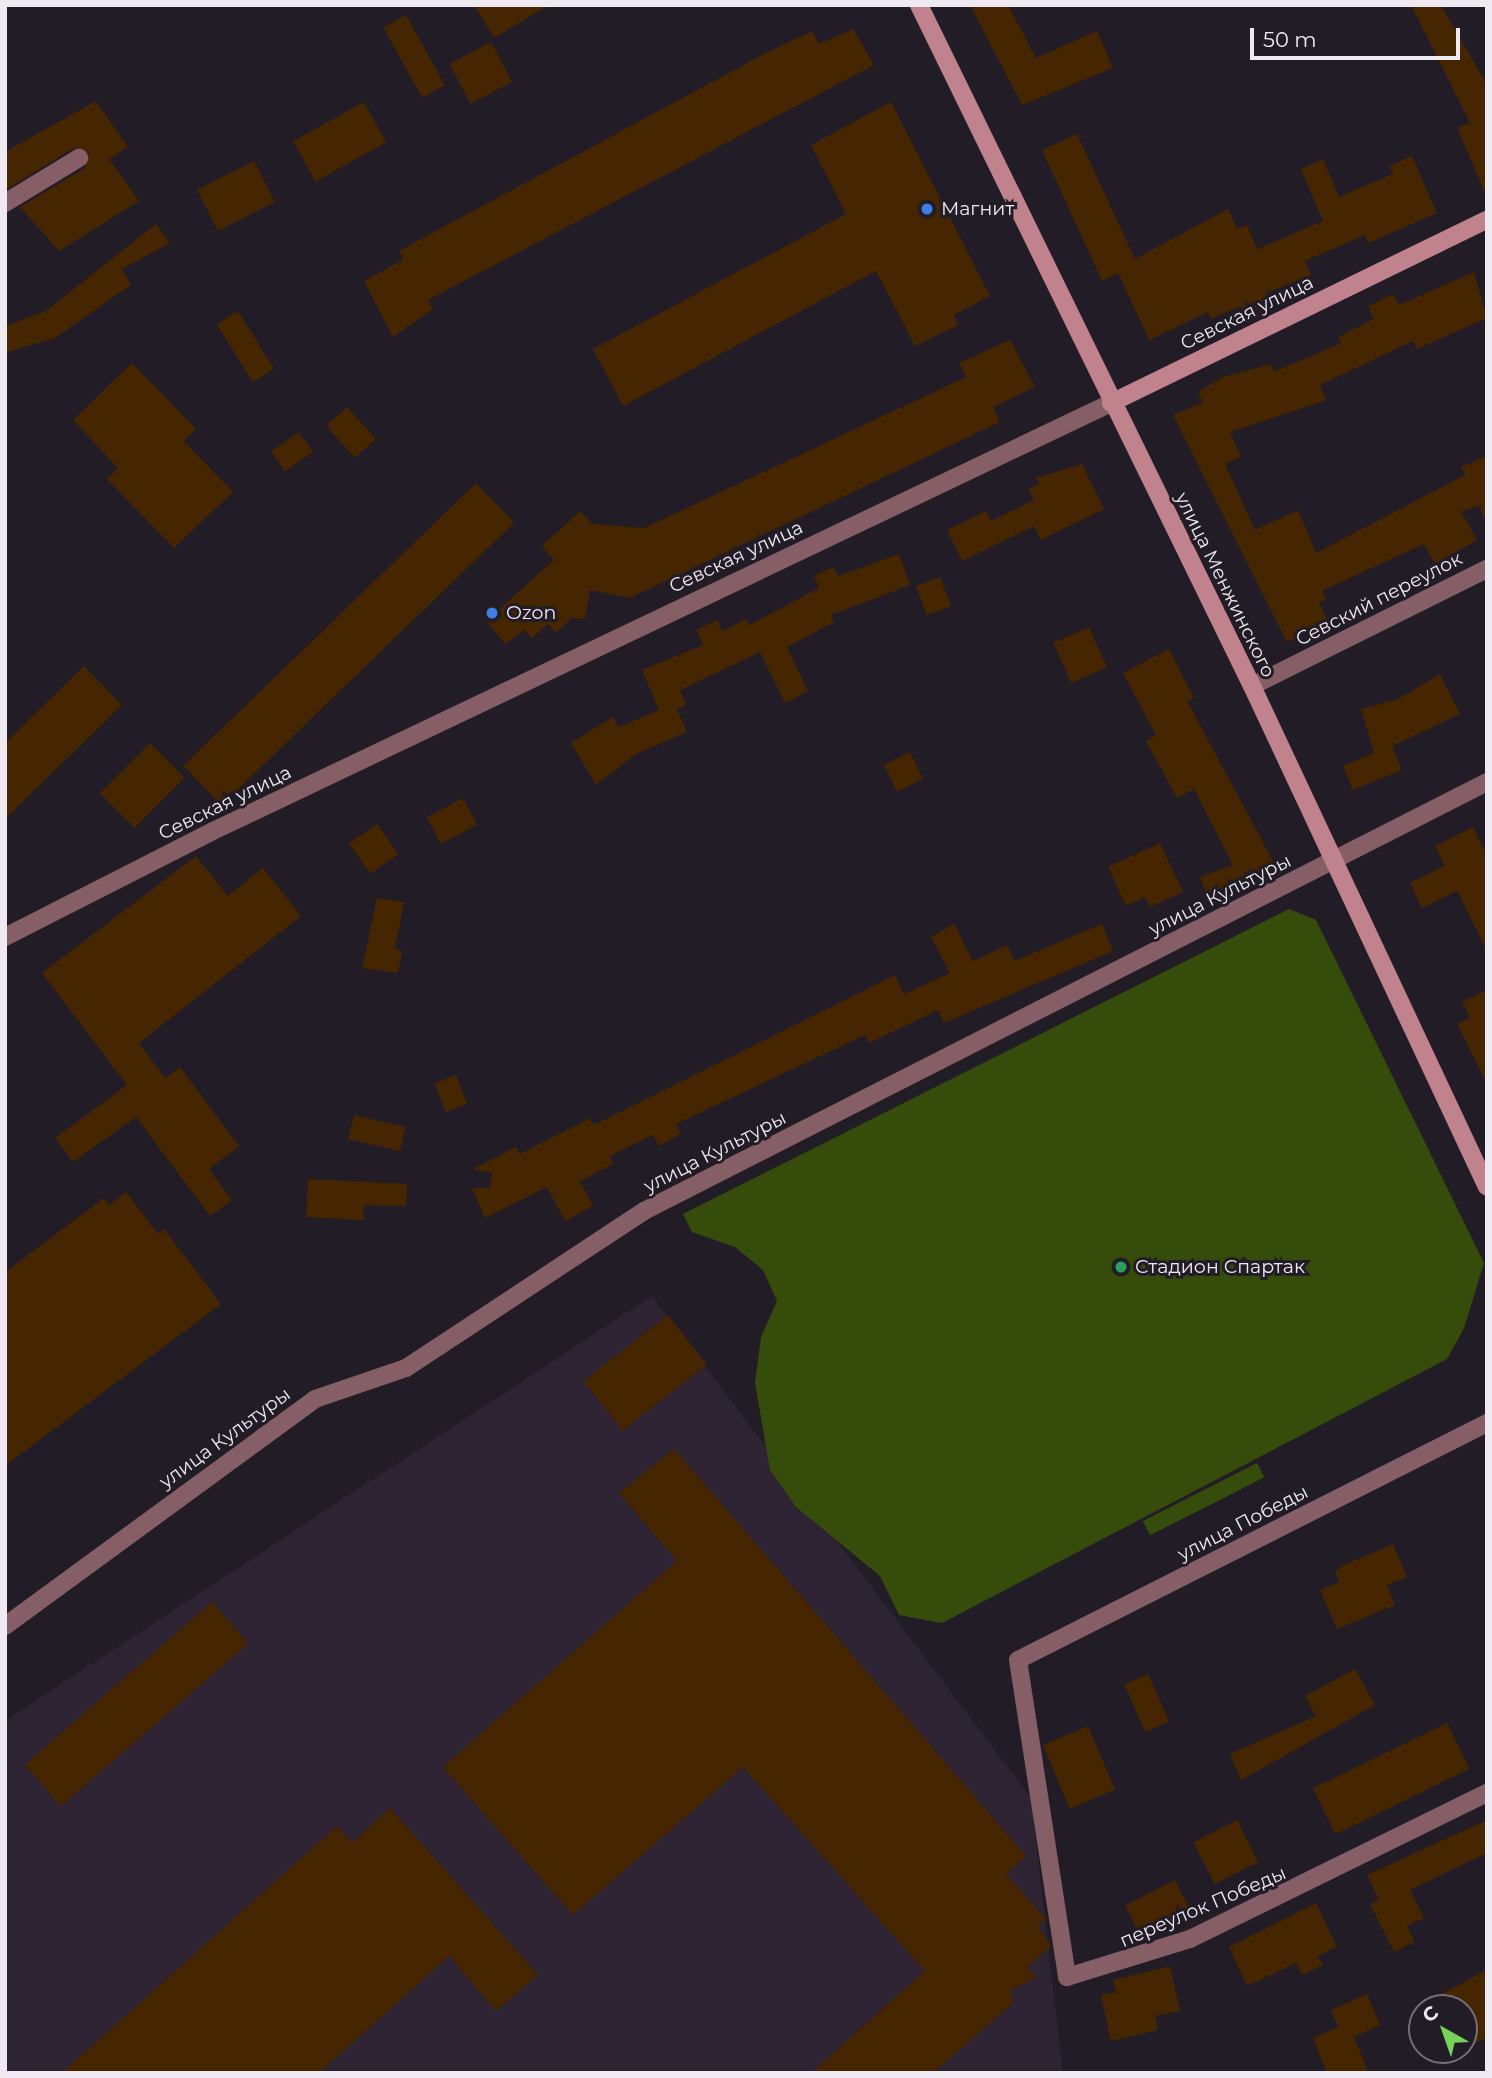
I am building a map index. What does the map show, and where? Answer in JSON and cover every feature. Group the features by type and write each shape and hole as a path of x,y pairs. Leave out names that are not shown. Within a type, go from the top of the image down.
{"street":[{"name":"улица Менжинского","path":"919,5 1111,403 1252,686 1487,1188"},
{"path":"5,202 79,158"},
{"name":"Севская улица","path":"5,937 225,825 1111,403 1487,220"},
{"name":"Севский переулок","path":"1252,686 1487,569"},
{"name":"улица Культуры","path":"5,1626 314,1399 406,1368 644,1211 1487,782"},
{"name":"улица Победы","path":"1018,1660 1487,1423"},
{"name":"переулок Победы","path":"1018,1660 1068,1977 1190,1939 1487,1793"}],"shaded area":[{"path":"652,1296 1031,1798 1063,2073 5,2073 5,1721"}],"green space":[{"name":"Стадион Спартак","path":"1289,909 1316,920 1484,1263 1464,1328 1447,1359 942,1623 899,1615 880,1576 796,1507 770,1470 755,1383 761,1337 777,1301 763,1270 735,1247 692,1232 683,1214"},
{"path":"1257,1463 1264,1477 1150,1535 1143,1521"}],"building":[{"path":"474,5 549,5 494,38"},
{"path":"970,5 1008,5 1036,58 1097,31 1113,68 1022,105"},
{"path":"1411,5 1441,5 1487,85 1487,197 1457,128 1470,123"},
{"path":"406,15 445,85 422,98 383,28"},
{"path":"853,29 874,65 428,300 433,309 393,337 364,281 403,260 399,251 762,55 812,31 819,44"},
{"path":"491,42 512,82 471,104 450,64"},
{"path":"96,101 128,147 109,159 139,201 59,251 20,207 85,168 89,153 74,148 5,190 5,152"},
{"path":"364,102 386,142 315,182 293,141"},
{"path":"891,102 990,296 954,315 958,325 915,346 876,271 623,406 593,349 846,214 811,145"},
{"path":"1077,134 1135,259 1228,209 1237,229 1247,225 1257,249 1323,221 1301,169 1323,159 1339,197 1393,174 1389,166 1412,156 1437,213 1368,243 1365,235 1305,261 1311,275 1266,293 1270,302 1244,314 1241,306 1211,319 1208,312 1149,340 1118,273 1102,281 1042,150"},
{"path":"254,161 275,202 218,231 197,190"},
{"path":"156,224 170,243 122,269 131,285 55,338 5,353 5,326 46,311"},
{"path":"1474,272 1487,318 1417,349 1413,341 1320,385 1326,400 1230,432 1241,457 1225,464 1255,530 1298,510 1316,553 1465,475 1461,467 1487,456 1487,524 1479,506 1461,512 1477,540 1435,564 1424,544 1322,591 1326,599 1319,603 1328,622 1287,642 1173,415 1203,402 1198,392 1223,377 1271,364 1274,372 1341,343 1338,337 1374,319 1368,306 1393,294 1399,305"},
{"path":"238,311 274,369 253,382 217,324"},
{"path":"1010,340 1035,387 993,407 1000,422 630,598 590,590 585,619 572,618 555,633 548,624 532,638 524,630 505,644 486,621 554,560 542,546 580,511 592,524 644,528 966,377 959,363"},
{"path":"132,363 196,429 184,441 233,492 174,548 107,479 118,468 73,420"},
{"path":"347,407 376,439 355,458 326,426"},
{"path":"299,432 313,452 285,471 271,452"},
{"path":"1082,464 1104,509 1041,540 1034,526 962,561 947,530 986,511 991,521 1034,500 1028,489 1039,484 1036,478"},
{"path":"476,483 514,523 221,805 183,766"},
{"path":"899,554 910,585 831,615 834,622 787,647 808,691 785,703 760,652 680,690 686,705 677,709 687,732 636,754 596,785 571,743 613,717 619,727 659,710 642,670 703,645 696,630 717,620 722,631 747,619 749,625 819,588 814,576 833,567 838,576"},
{"path":"940,577 951,606 927,615 916,586"},
{"path":"1089,627 1107,667 1071,683 1053,643"},
{"path":"1169,649 1194,698 1187,701 1280,874 1210,904 1200,877 1233,865 1194,789 1177,798 1146,741 1156,735 1123,673"},
{"path":"84,666 122,705 5,819 5,743"},
{"path":"1440,674 1460,714 1392,746 1402,770 1353,790 1343,766 1374,753 1361,709 1398,699"},
{"path":"150,743 185,778 134,828 100,793"},
{"path":"910,752 923,779 897,792 884,765"},
{"path":"463,798 477,824 441,844 427,817"},
{"path":"377,824 398,854 370,874 349,844"},
{"path":"1473,827 1487,856 1487,951 1457,891 1422,908 1410,883 1445,866 1435,846"},
{"path":"1160,843 1183,892 1150,907 1145,897 1126,906 1108,867"},
{"path":"196,856 228,896 263,868 301,916 139,1043 165,1078 180,1067 239,1146 209,1169 232,1200 210,1216 136,1117 73,1162 55,1138 127,1085 42,973"},
{"path":"377,898 404,902 395,948 402,951 398,973 362,968"},
{"path":"954,924 973,961 1007,945 1015,961 1102,924 1113,951 944,1023 938,1010 869,1043 865,1035 676,1124 681,1134 659,1146 653,1135 610,1156 613,1164 580,1181 593,1206 565,1221 547,1187 485,1218 472,1188 490,1188 492,1173 473,1169 516,1147 520,1154 590,1118 594,1125 895,975 904,994 950,973 931,937"},
{"path":"1487,990 1487,1084 1457,1024 1470,1018 1462,1002"},
{"path":"456,1075 467,1104 446,1112 435,1083"},
{"path":"354,1115 406,1127 400,1151 348,1139"},
{"path":"308,1179 407,1184 406,1206 364,1205 363,1220 306,1217"},
{"path":"126,1192 158,1234 164,1229 221,1304 5,1466 5,1272 104,1198 109,1205"},
{"path":"668,1315 707,1365 622,1431 584,1381"},
{"path":"674,1449 1026,1856 1006,1874 1046,1919 1038,1926 1051,1946 1027,1967 1036,1978 1010,1990 1014,2002 933,2073 811,2073 925,1971 743,1767 573,1915 443,1767 677,1561 619,1493"},
{"path":"1393,1544 1407,1577 1387,1585 1395,1605 1337,1629 1320,1590 1339,1582 1335,1572 1342,1566"},
{"path":"212,1602 248,1644 61,1806 25,1765"},
{"path":"1355,1669 1375,1705 1241,1780 1230,1754 1316,1716 1305,1696"},
{"path":"1148,1674 1169,1722 1145,1732 1124,1685"},
{"path":"1447,1723 1469,1769 1335,1834 1313,1788"},
{"path":"1088,1726 1115,1790 1070,1809 1043,1745"},
{"path":"390,1808 538,1975 496,2011 449,1956 319,2073 62,2073 337,1826 352,1843"},
{"path":"1237,1820 1258,1862 1215,1884 1193,1842"},
{"path":"1487,1820 1487,1853 1410,1890 1424,1918 1407,1926 1415,1942 1394,1952 1370,1904 1379,1900 1367,1875"},
{"path":"1175,1880 1189,1908 1139,1933 1125,1905"},
{"path":"1316,1903 1337,1947 1318,1956 1323,1965 1302,1975 1296,1963 1247,1986 1229,1947"},
{"path":"1170,1966 1180,2011 1155,2016 1158,2030 1111,2041 1101,1995 1116,1992 1113,1980"},
{"path":"1487,1970 1487,2037 1478,2042 1478,1994 1441,1994"},
{"path":"1367,1994 1380,2025 1354,2037 1369,2073 1327,2073 1313,2038 1338,2027 1331,2010"}],"place":[{"name":"Магнит","path":"927,209"},
{"name":"Ozon","path":"492,613"},
{"name":"Стадион Спартак","path":"1121,1267"}]}
